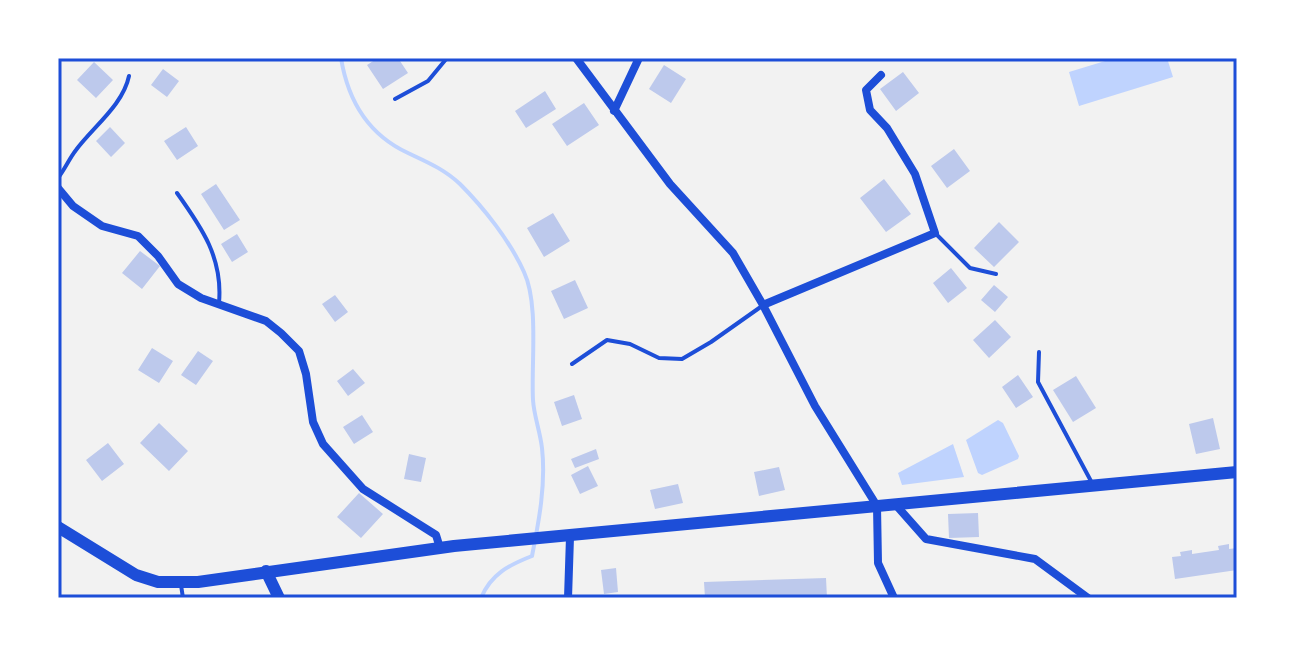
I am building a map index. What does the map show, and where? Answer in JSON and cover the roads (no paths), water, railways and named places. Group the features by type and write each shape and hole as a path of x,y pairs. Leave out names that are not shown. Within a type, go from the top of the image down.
{"main road":[{"path":"58,527 136,575 158,582 198,582 454,546 1237,472"},
{"path":"266,571 279,598"}],"street":[{"path":"576,58 670,184 733,253 815,406 877,506 878,563 894,598"},
{"path":"614,111 639,58"},
{"path":"763,305 935,233 915,174 887,128 870,110 866,90 881,75"},
{"path":"58,188 73,206 102,226 138,236 158,256 178,284 219,305 266,321 299,351 306,374 313,422 323,444 363,489 436,535 440,548"},
{"path":"895,504 926,539 1035,559 1088,598"},
{"path":"568,598 570,537"}],"lane":[{"path":"395,99 428,81 447,58"},
{"path":"58,178 80,144 126,88 129,76"},
{"path":"177,193 208,238 220,286 219,305"},
{"path":"935,233 970,268 996,274"},
{"path":"572,364 607,340 630,344 659,358 682,359 763,305"},
{"path":"1039,352 1038,382 1093,485"},
{"path":"180,582 183,598"}],"water":[{"path":"1115,58 1167,58 1173,77 1079,106 1069,72"},
{"path":"998,420 1003,423 1019,456 982,475 978,473 966,440"},
{"path":"953,444 964,477 902,485 898,473"}],"waterway":[{"path":"341,58 349,88 362,115 394,146 442,170 460,184 504,237 529,285 533,317 533,400 543,462 539,516 532,556 502,571 481,598"}]}
